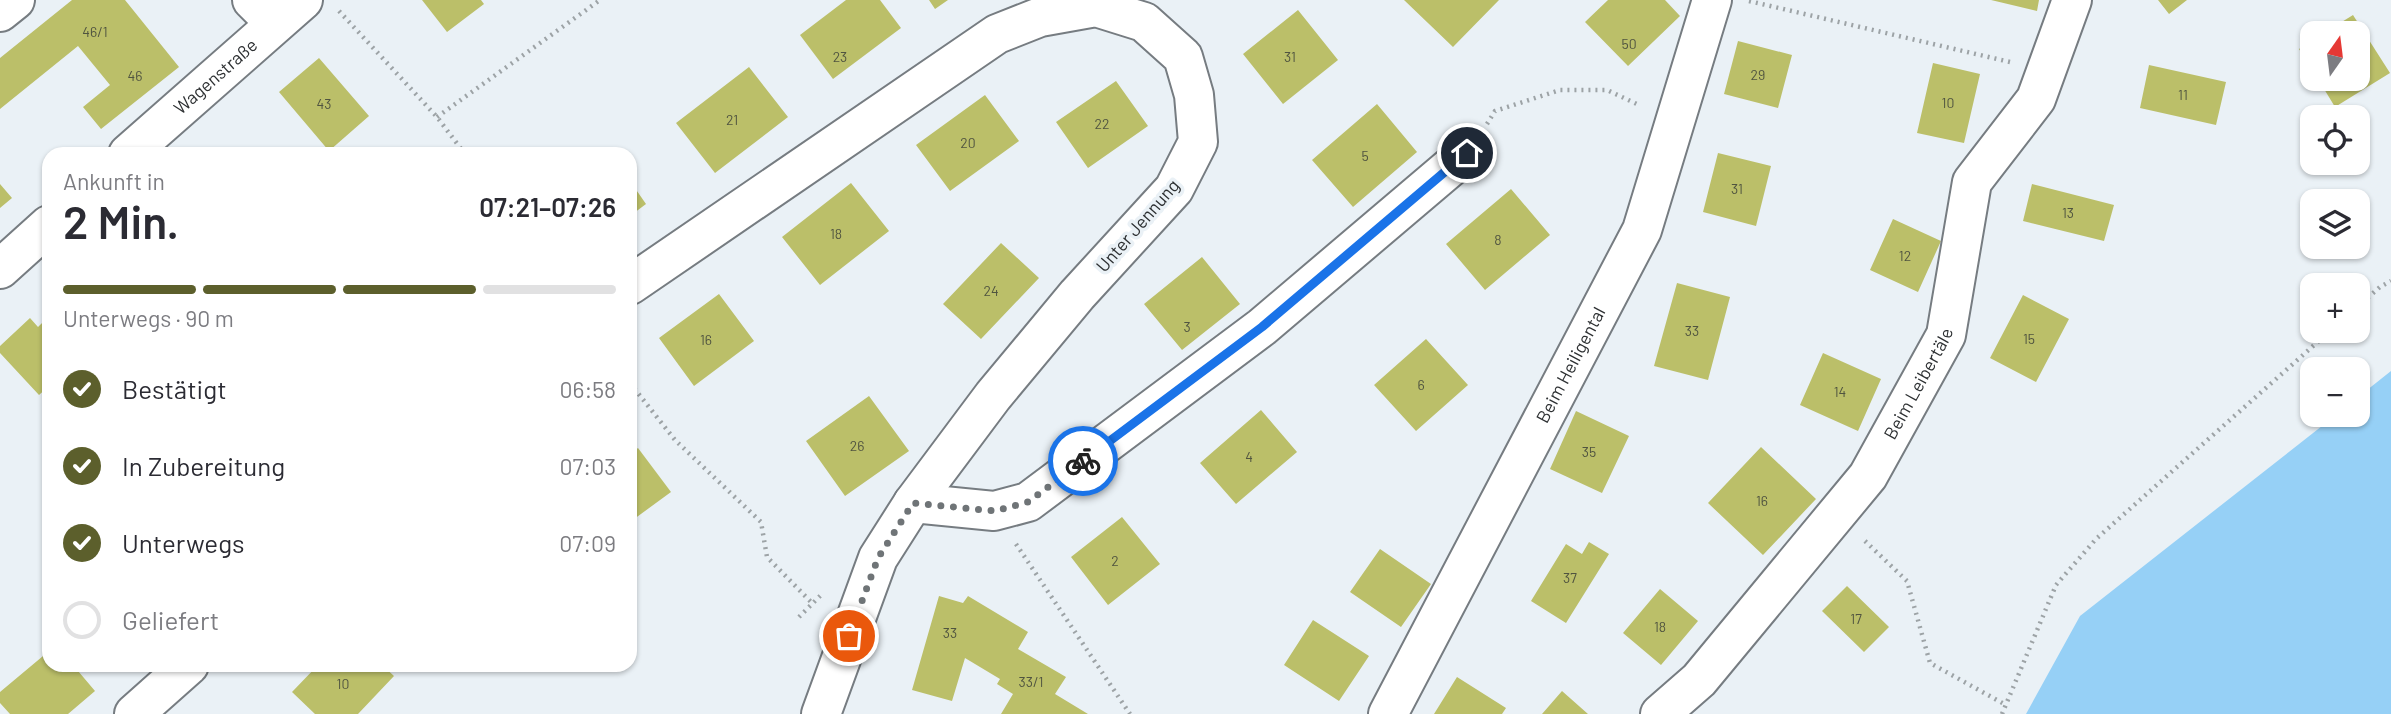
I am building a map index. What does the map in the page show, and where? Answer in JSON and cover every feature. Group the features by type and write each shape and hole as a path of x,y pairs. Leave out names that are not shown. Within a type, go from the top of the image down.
{"street":[{"path":"0,12 15,0"},
{"name":"Beim Heiligental","path":"1388,714 1642,230 1712,0"},
{"name":"Beim Leibertäle","path":"1660,714 1699,680 1868,475 1946,335 1972,182 2036,99 2072,0"},
{"name":"Unter Jennung","path":"637,280 998,34 1040,17 1096,7 1144,22 1182,57 1194,95 1198,142 1174,189 1077,295 993,396 913,503 878,558 821,714"},
{"name":"Wagenstraße","path":"136,147 292,8"},
{"path":"913,503 995,511 1028,502 1262,327 1467,153"},
{"path":"0,269 42,231"},
{"path":"134,714 181,672"}],"path":[{"path":"437,117 600,0"},
{"path":"1745,0 2046,70"},
{"path":"292,8 437,117 460,147"},
{"path":"1467,153 1495,111 1560,90 1607,90 1675,122"},
{"path":"2370,296 2391,281"},
{"path":"2002,714 2056,585 2096,540 2317,343"},
{"path":"637,392 675,440 761,522 767,557 812,603 799,617"},
{"path":"995,511 1130,714"},
{"path":"1837,513 1907,581 1930,663 2006,705"}],"shaded area":[{"path":"2391,371 2391,714 2026,714 2080,616 2321,427 2370,427 2370,388"}],"building":[{"path":"72,0 125,0 179,67 101,129 83,107 110,85 78,46 0,109 0,58"},
{"path":"422,0 481,0 484,4 447,32"},
{"path":"846,0 880,0 901,28 833,79 800,35"},
{"path":"929,0 948,0 935,9"},
{"path":"1404,0 1499,0 1453,47"},
{"path":"1608,0 1665,0 1680,16 1628,66 1585,22"},
{"path":"1991,0 2039,0 2037,11"},
{"path":"2158,0 2187,0 2169,14"},
{"path":"1298,10 1338,60 1283,104 1243,54"},
{"path":"2353,15 2357,21 2343,21"},
{"path":"1738,41 1792,55 1778,108 1724,94"},
{"path":"2370,42 2390,73 2370,85"},
{"path":"319,58 369,116 334,147 326,147 279,92"},
{"path":"1933,63 1980,74 1964,143 1917,133"},
{"path":"2149,65 2226,82 2216,125 2140,108"},
{"path":"749,67 788,117 715,173 676,123"},
{"path":"1116,81 1148,126 1088,168 1056,122"},
{"path":"2325,91 2361,91 2338,105 2334,105"},
{"path":"985,95 1019,141 950,191 916,145"},
{"path":"1377,104 1417,152 1353,207 1312,160"},
{"path":"1718,153 1771,166 1756,226 1703,212"},
{"path":"851,183 889,231 820,285 782,237"},
{"path":"0,184 12,198 0,208"},
{"path":"2032,184 2114,205 2104,241 2023,221"},
{"path":"1511,189 1550,235 1485,290 1446,244"},
{"path":"637,191 646,204 637,211"},
{"path":"1893,219 1941,241 1918,292 1870,270"},
{"path":"1001,243 1039,278 981,339 943,304"},
{"path":"1202,257 1240,304 1182,350 1144,304"},
{"path":"1677,283 1730,297 1708,380 1654,366"},
{"path":"719,294 754,341 694,386 659,338"},
{"path":"2023,295 2069,319 2036,382 1990,358"},
{"path":"30,318 38,327 42,323 42,392 39,395 0,353 0,346"},
{"path":"1426,339 1468,385 1416,431 1374,385"},
{"path":"1823,353 1881,379 1858,431 1800,405"},
{"path":"869,396 909,451 845,496 806,441"},
{"path":"1261,410 1297,452 1236,504 1200,463"},
{"path":"1576,411 1629,436 1602,493 1550,469"},
{"path":"1761,447 1816,499 1763,555 1708,503"},
{"path":"638,448 671,492 637,517 637,449"},
{"path":"1122,517 1160,564 1108,605 1071,557"},
{"path":"1589,542 1609,554 1566,623 1531,601 1566,544 1582,554"},
{"path":"1380,549 1431,584 1401,627 1350,592"},
{"path":"1847,586 1889,627 1864,652 1822,611"},
{"path":"1660,589 1698,621 1661,665 1623,633"},
{"path":"939,596 963,603 968,596 1028,632 1018,649 1066,677 1055,694 1088,714 1001,714 1013,694 997,684 1000,679 965,658 952,701 912,690"},
{"path":"1313,620 1369,656 1339,701 1284,665"},
{"path":"42,657 42,672 79,672 95,691 68,714 10,714 0,703 0,692"},
{"path":"311,672 390,672 394,676 358,714 315,714 292,692"},
{"path":"1457,677 1506,708 1502,714 1434,714"},
{"path":"1562,691 1588,714 1542,714"}],"way so far":[{"path":"849,636 878,558 913,503 995,511 1028,502 1083,461"}],"route":[{"path":"1083,461 1262,327 1467,153"}]}
